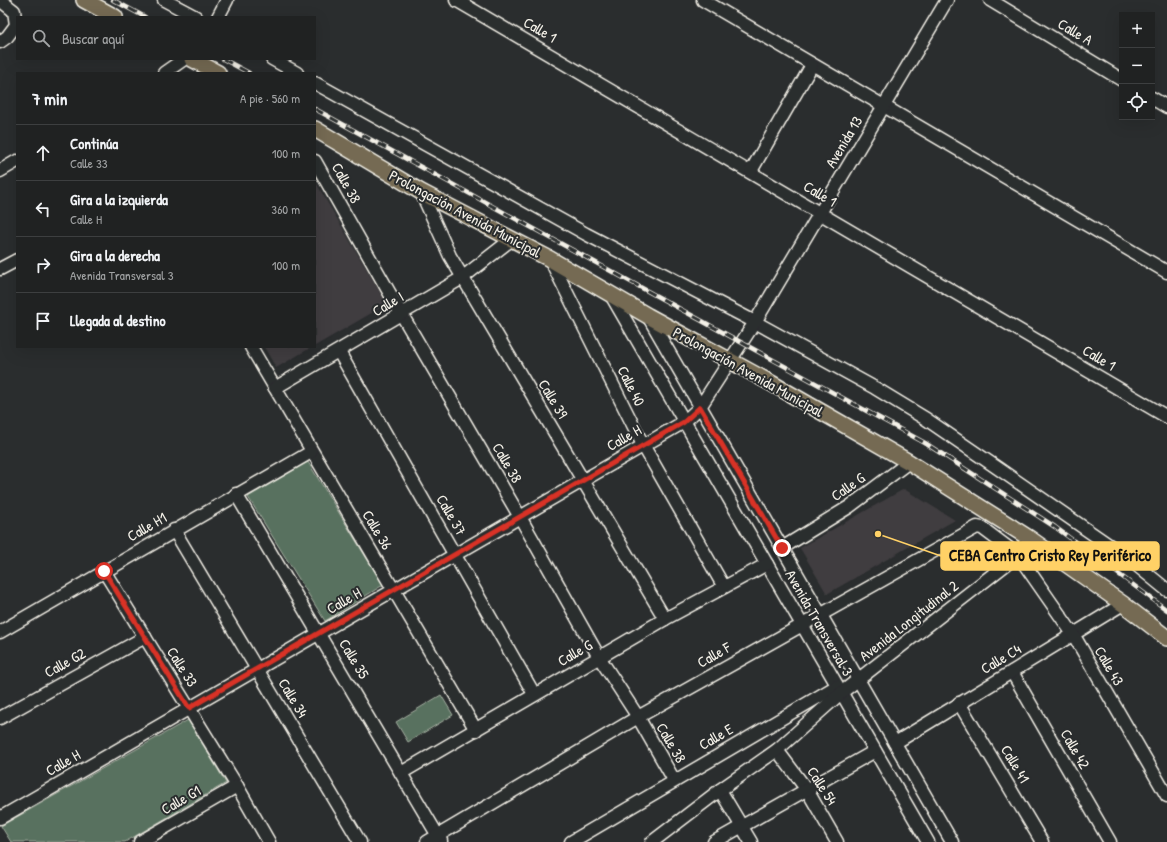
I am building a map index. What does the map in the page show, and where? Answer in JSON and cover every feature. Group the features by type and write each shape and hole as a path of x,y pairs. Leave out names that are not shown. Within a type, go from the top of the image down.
{"main road":[{"path":"84,0 113,16"},
{"path":"194,60 216,72"},
{"name":"Prolongación Avenida Municipal","path":"316,129 421,192 550,259 648,316 730,360 910,462 1030,538 1123,604 1163,635"}],"street":[{"path":"0,0 14,11 16,25 7,38 0,42"},
{"path":"164,0 194,16"},
{"path":"219,16 227,0"},
{"name":"Calle 1","path":"456,0 821,212 1167,417"},
{"path":"703,0 1167,272"},
{"name":"Avenida 13","path":"700,407 755,322 883,106 948,0"},
{"name":"Calle A","path":"990,0 1119,78"},
{"path":"165,72 183,60"},
{"path":"274,60 295,72"},
{"path":"751,171 812,64"},
{"path":"316,84 586,234 755,322 875,388 926,419 1128,559 1167,590"},
{"path":"1155,100 1167,107"},
{"path":"0,171 16,162"},
{"name":"Calle 38","path":"316,163 599,657 638,717 674,780"},
{"name":"Calle 39","path":"421,192 450,256 462,278 665,619"},
{"name":"Calle I","path":"275,388 402,315 462,278 512,239"},
{"name":"Calle 40","path":"550,259 643,445 724,587"},
{"path":"0,269 16,261"},
{"name":"Avenida Transversal 3","path":"611,295 928,842"},
{"name":"Avenida Transversal 3","path":"648,316 952,842"},
{"name":"Calle 36","path":"252,348 311,452 476,730"},
{"name":"Calle 37","path":"338,352 534,694"},
{"name":"Calle H","path":"0,818 684,422 700,407"},
{"name":"Calle H1","path":"0,632 236,494 311,452"},
{"name":"Calle G","path":"782,548 849,507 910,462"},
{"name":"Calle 35","path":"236,494 440,839"},
{"name":"Calle F","path":"427,842 440,839 638,717 976,527 982,528 1018,555"},
{"name":"Calle 34","path":"174,530 360,842"},
{"name":"Avenida Longitudinal 2","path":"658,840 720,790 777,750 839,689 859,680 1018,555 1030,538"},
{"name":"Calle 43","path":"1018,555 1073,634 1167,796"},
{"name":"Calle G","path":"400,773 665,619 767,564"},
{"name":"Calle 33","path":"104,571 270,842"},
{"name":"Calle C4","path":"895,743 1123,604"},
{"path":"1163,635 1167,645"},
{"name":"Calle G2","path":"0,718 145,637"},
{"name":"Calle 42","path":"1012,672 1110,842"},
{"name":"Calle E","path":"571,842 674,780 839,689"},
{"name":"Calle 41","path":"959,703 1042,842"},
{"name":"Calle 54","path":"777,750 807,790 837,842"},
{"path":"714,842 875,751"},
{"name":"Calle G1","path":"140,842 237,786"},
{"path":"720,790 751,842"}],"shaded area":[{"path":"316,183 387,304 316,345"},
{"path":"265,348 310,348 276,368"},
{"path":"904,489 955,520 827,594 800,548"}],"green space":[{"path":"308,462 383,585 325,621 248,497"},
{"path":"441,695 453,715 408,742 396,722"},
{"path":"188,720 226,783 125,842 11,842 1,826"}],"railway":[{"path":"113,0 143,16"},
{"path":"225,60 247,72"},
{"path":"316,110 925,443 1055,527 1167,610"}],"place":[{"name":"CEBA Centro Cristo Rey Periférico","path":"878,534"}],"route":[{"path":"104,571 189,708 684,422 700,407 782,548"}]}
